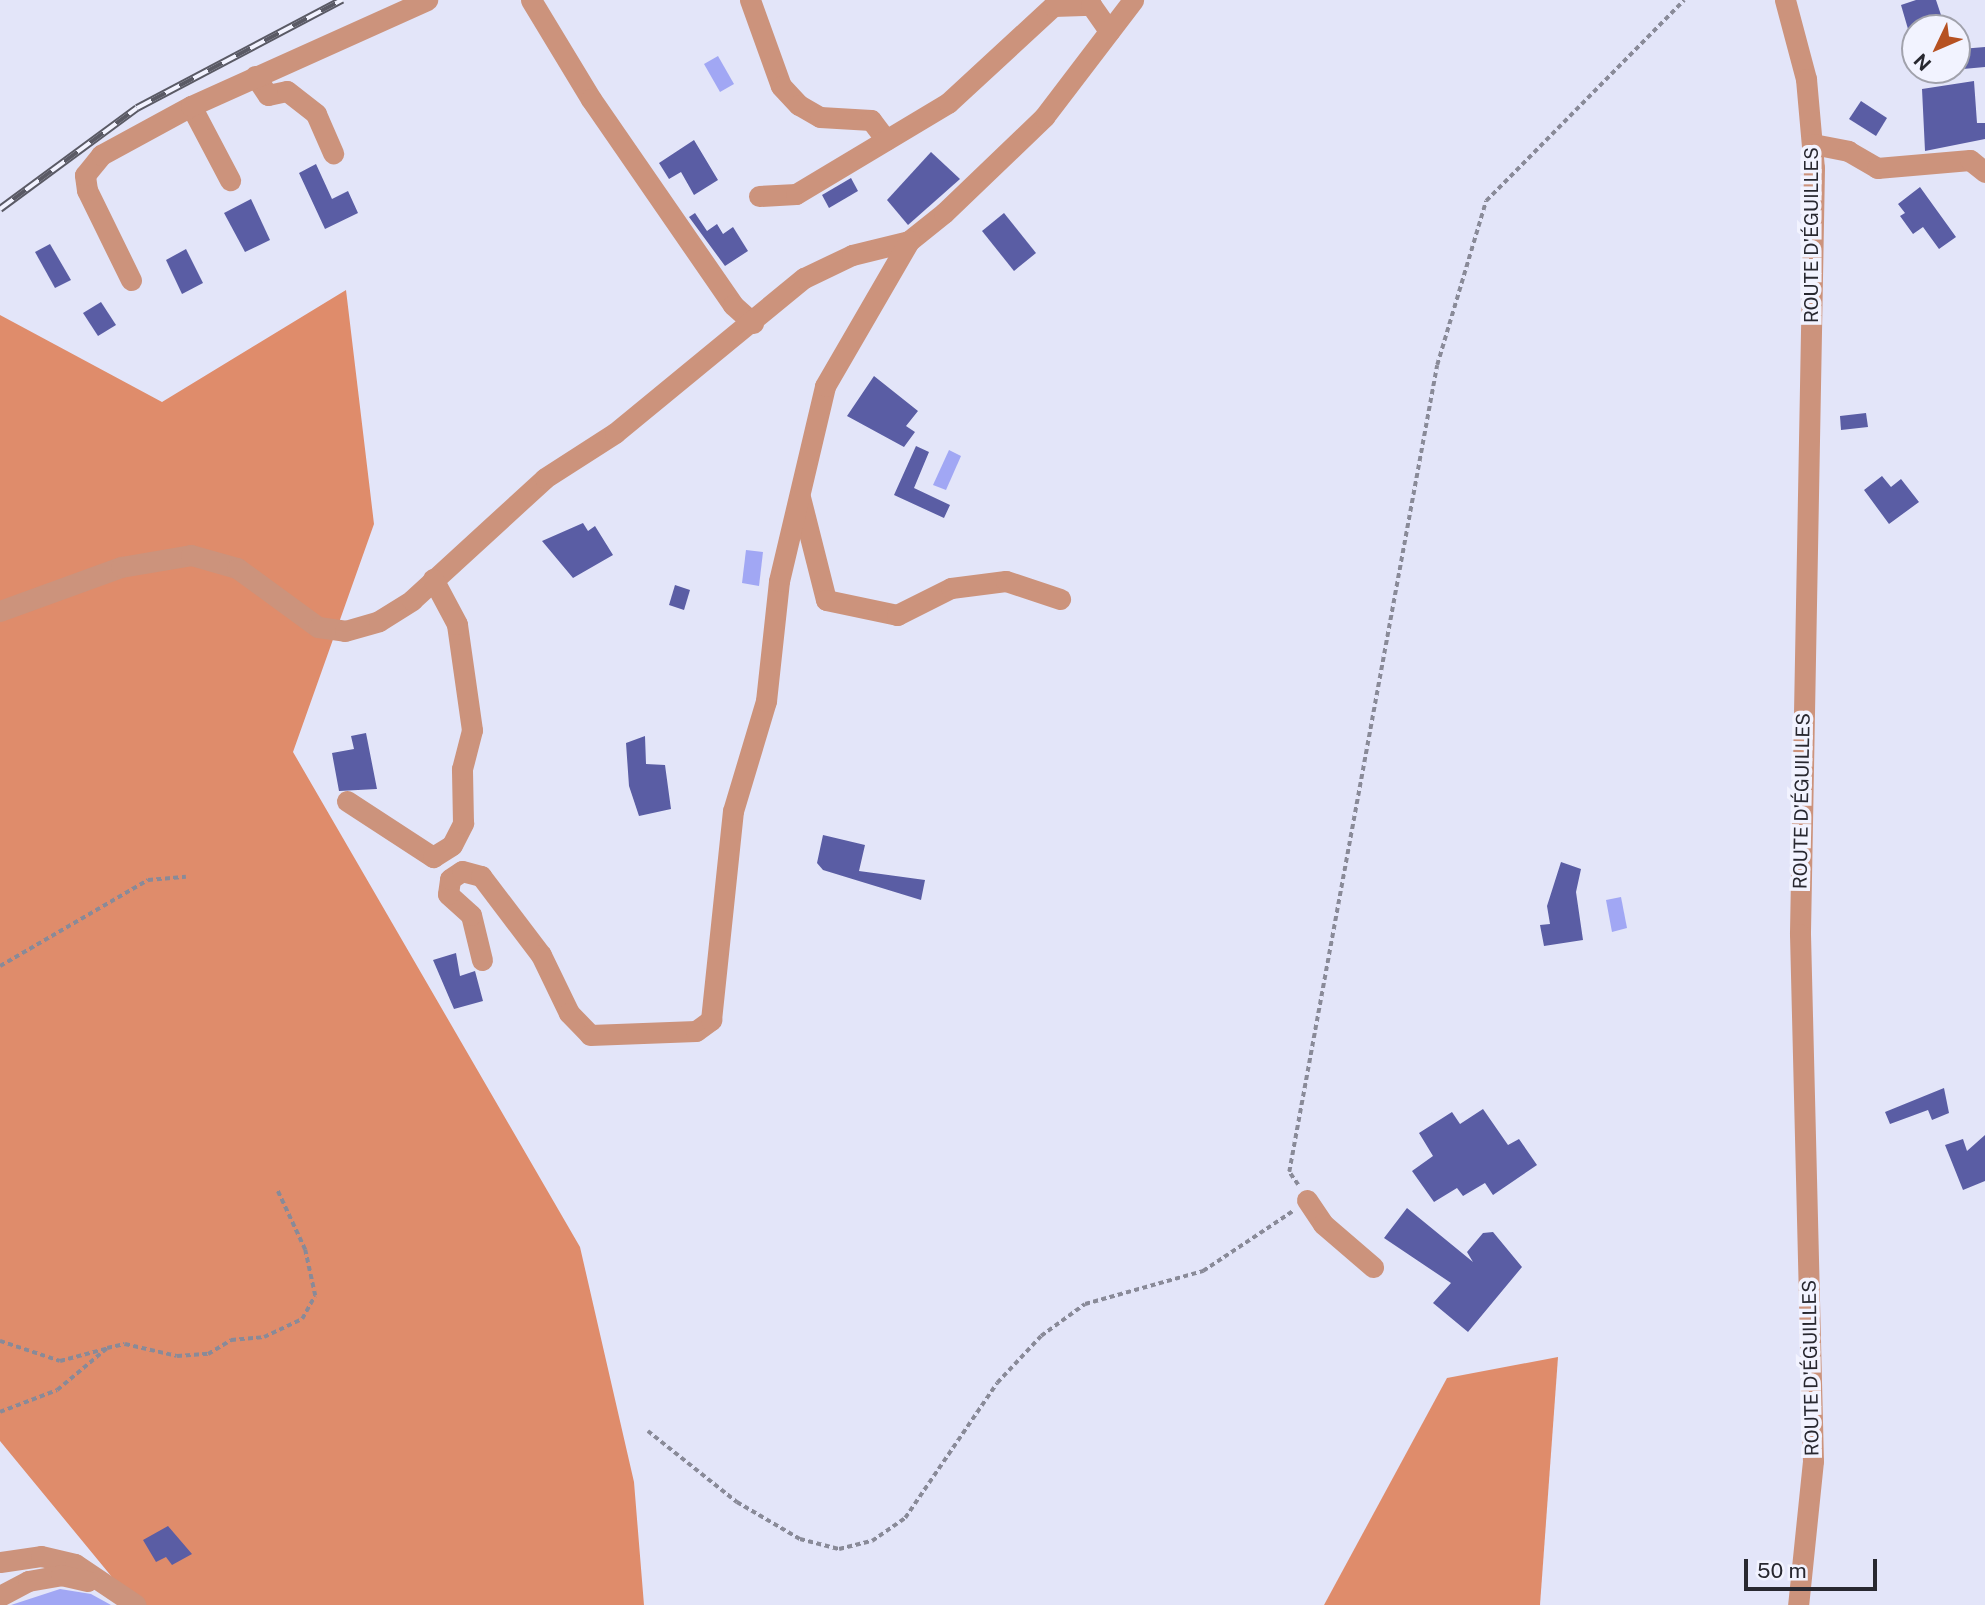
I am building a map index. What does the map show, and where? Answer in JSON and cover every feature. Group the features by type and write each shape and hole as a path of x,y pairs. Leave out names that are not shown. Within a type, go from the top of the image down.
{"street":[{"path":"131,280 85,175 101,155 191,106 427,0"},
{"path":"531,0 599,110 733,305 752,323"},
{"path":"750,0 780,86 799,105 820,117 871,120 886,141"},
{"path":"482,960 471,915 448,894 450,879 462,871 481,876 541,955 569,1013 590,1035 696,1031 711,1020 733,811 766,701 779,581 825,386 909,241 1044,117 1133,0"},
{"name":"ROUTE D'ÉGUILLES","path":"1785,0 1806,79 1813,144 1800,854 1813,1461 1798,1605"},
{"path":"759,196 796,194 948,103 1052,6 1091,5 1109,31"},
{"path":"255,76 268,95 287,91 316,114 333,153"},
{"path":"191,106 230,180"},
{"path":"1813,144 1849,151 1877,168 1970,160 1985,172"},
{"path":"0,611 121,567 191,555 237,568 304,621 345,631 379,621 433,579 545,478 615,433 752,323 835,262 909,241"},
{"path":"800,495 827,600 897,615 951,588 1006,581 1060,599"},
{"path":"347,801 433,857 452,845 463,823 462,769 472,730 457,624 433,579"},
{"path":"1307,1200 1323,1224 1373,1267"},
{"path":"0,1562 41,1556 75,1564 115,1586 136,1605"},
{"path":"0,1596 28,1581 61,1575 115,1586"}],"path":[{"path":"648,1431 737,1502 800,1539 839,1549 872,1541 905,1518 997,1383 1041,1336 1085,1304 1203,1271 1307,1200 1289,1171 1437,366 1486,201 1684,0"},
{"path":"0,965 148,880 186,877"},
{"path":"0,1341 60,1361 125,1344 177,1356 208,1354 302,1319 315,1296 305,1250 277,1190"},
{"path":"0,1412 57,1390 107,1348"}],"shaded area":[{"path":"346,290 374,524 293,752 580,1247 634,1482 644,1605 135,1605 0,1441 0,315 162,402"},
{"path":"1558,1357 1540,1605 1324,1605 1447,1378"}],"water":[{"path":"718,56 734,84 720,92 704,64"},
{"path":"949,450 961,456 946,490 933,485"},
{"path":"746,550 763,552 759,586 742,583"},
{"path":"1621,897 1627,928 1612,932 1606,900"},
{"path":"60,1589 91,1594 111,1605 11,1605"}],"building":[{"path":"1916,0 1936,0 1941,14 1904,14 1901,5"},
{"path":"1985,47 1985,67 1971,68 1971,48"},
{"path":"1974,81 1977,123 1985,123 1985,139 1925,151 1922,89 1971,84"},
{"path":"1861,101 1887,118 1876,136 1849,119"},
{"path":"694,140 718,180 694,195 681,172 669,179 659,163"},
{"path":"931,152 960,179 908,225 887,200"},
{"path":"316,164 332,199 348,191 358,213 325,229 299,173"},
{"path":"851,178 858,191 829,208 822,195"},
{"path":"1920,187 1956,237 1939,249 1923,227 1913,234 1900,216 1905,213 1898,204"},
{"path":"251,199 270,240 245,252 224,213"},
{"path":"695,213 707,231 717,224 723,234 733,227 748,251 725,266 689,217"},
{"path":"1004,213 1036,253 1014,271 982,231"},
{"path":"50,244 71,280 55,288 35,252"},
{"path":"186,249 203,283 182,294 166,260"},
{"path":"101,302 116,325 98,336 83,313"},
{"path":"874,376 918,411 906,426 915,432 904,447 847,416"},
{"path":"1866,413 1868,427 1841,430 1840,416"},
{"path":"916,446 929,452 914,488 950,505 944,518 894,495"},
{"path":"1882,476 1891,487 1901,479 1919,502 1889,524 1864,490"},
{"path":"583,523 588,531 595,526 613,555 573,578 542,541"},
{"path":"675,585 690,590 684,610 669,605"},
{"path":"366,733 377,789 339,791 332,753 354,749 351,736"},
{"path":"645,736 646,764 665,765 671,809 639,816 629,786 626,743"},
{"path":"823,835 865,845 859,871 925,880 921,900 823,870 817,863"},
{"path":"1561,862 1581,869 1576,892 1583,940 1544,946 1540,925 1550,924 1547,906"},
{"path":"456,953 460,976 475,971 483,1001 454,1009 433,960"},
{"path":"1944,1088 1949,1113 1932,1120 1928,1110 1890,1124 1885,1112"},
{"path":"1483,1109 1508,1145 1519,1139 1537,1165 1493,1195 1485,1183 1463,1196 1457,1188 1434,1202 1412,1171 1433,1156 1419,1133 1452,1112 1460,1124"},
{"path":"1985,1135 1985,1181 1963,1190 1945,1145 1963,1139 1967,1151"},
{"path":"1407,1208 1473,1262 1467,1252 1483,1233 1493,1232 1522,1267 1468,1332 1433,1303 1451,1283 1384,1238"},
{"path":"168,1526 192,1554 172,1565 166,1557 156,1562 143,1540"}],"railway":[{"path":"0,209 137,108 342,0"}]}
